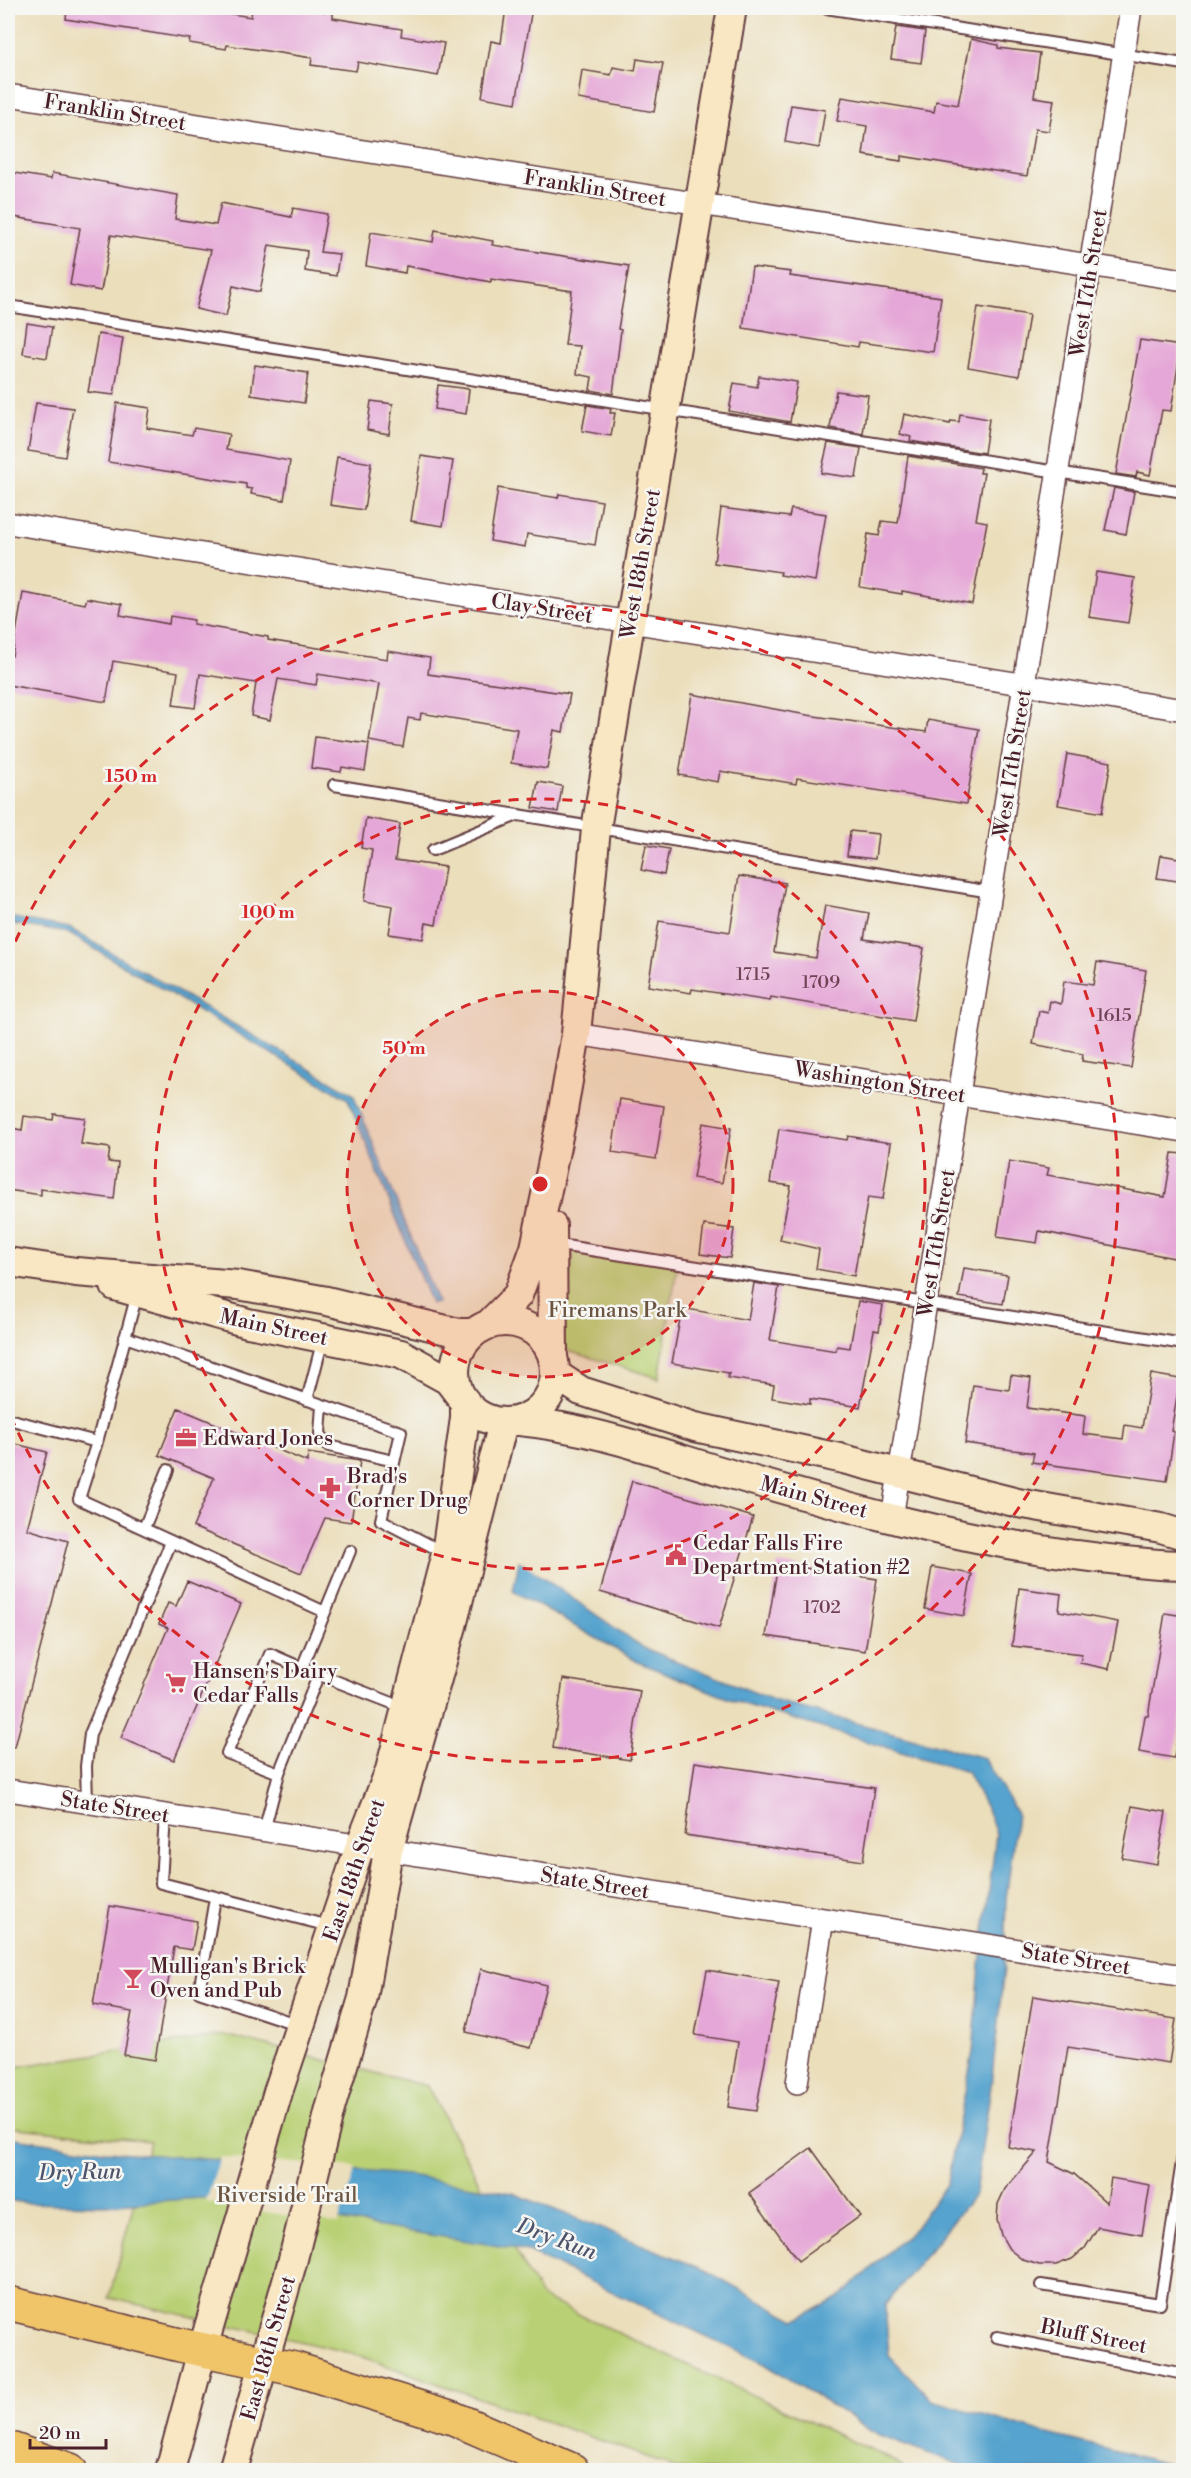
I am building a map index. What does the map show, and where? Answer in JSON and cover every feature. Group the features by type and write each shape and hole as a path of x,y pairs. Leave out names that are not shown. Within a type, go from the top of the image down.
{"highway":[{"path":"8,2302 202,2350 295,2369 453,2418 572,2470"},
{"path":"8,2448 70,2470"}],"main road":[{"name":"West 18th Street","path":"481,1329 518,1294 535,1248 561,1122 576,1034 596,829 732,8"},
{"name":"West 18th Street","path":"554,1366 551,1243 561,1122"},
{"name":"Main Street","path":"8,1262 76,1272 238,1285 327,1301 459,1333 481,1329"},
{"name":"Main Street","path":"76,1272 137,1294 248,1323 401,1354 448,1380 463,1399"},
{"path":"505,1322 522,1325 536,1333 546,1345 554,1366 551,1390 544,1403 533,1414 511,1422 486,1419 471,1410 463,1399 455,1380 456,1363 462,1347 481,1329 505,1322"},
{"name":"Main Street","path":"554,1366 582,1391 694,1427 900,1473 1018,1503 1161,1528 1184,1535"},
{"name":"East 18th Street","path":"170,2470 202,2350 278,2092 360,1846 390,1770 446,1554 465,1418 463,1399"},
{"name":"Main Street","path":"511,1422 558,1424 613,1437 733,1475 892,1518 1004,1545 1152,1565 1184,1565"},
{"name":"East 18th Street","path":"233,2470 292,2263 330,2109 363,1998 388,1851 511,1422"}],"street":[{"name":"West 17th Street","path":"892,1518 1131,8"},
{"name":"Franklin Street","path":"8,95 1184,280"},
{"name":"Clay Street","path":"8,523 1184,710"},
{"name":"Washington Street","path":"576,1034 1184,1131"},
{"name":"State Street","path":"8,1790 1184,1976"},
{"path":"796,2083 823,1919"}],"lane":[{"path":"826,8 1184,64"},
{"path":"8,306 1058,474 1184,492"},
{"path":"334,785 991,892"},
{"path":"433,850 515,816"},
{"path":"551,1243 1184,1344"},
{"path":"137,1294 97,1442 79,1499 325,1612"},
{"path":"124,1337 401,1432 381,1520 446,1554"},
{"path":"307,1400 324,1338"},
{"path":"322,1405 320,1434 329,1446 394,1461"},
{"path":"8,1419 97,1442"},
{"path":"144,1528 168,1470"},
{"path":"87,1803 86,1766 90,1734 171,1542"},
{"path":"302,1668 350,1551"},
{"path":"279,1773 227,1753 270,1654 318,1676 406,1708"},
{"path":"264,1831 279,1773 318,1676"},
{"path":"165,1815 161,1883 333,1927"},
{"path":"215,1898 199,1992 300,2025"},
{"path":"1041,2285 1160,2304 1178,2225 1184,2149"},
{"name":"Bluff Street","path":"997,2337 1184,2374"}],"green space":[{"name":"Firemans Park","path":"574,1248 678,1263 659,1378 558,1348"},
{"name":"Riverside Trail","path":"224,2035 427,2086 541,2297 890,2459 906,2470 677,2470 664,2463 351,2353 109,2298 150,2141 8,2127 8,2068"}],"water":[{"path":"8,917 69,928 353,1094 438,1303 431,1304 348,1099 68,933 8,923"},
{"name":"Dry Run","path":"519,1561 644,1648 776,1701 984,1758 1017,1814 1006,1899 1004,1968 991,2086 975,2194 885,2305 889,2355 932,2400 1044,2433 1180,2467 1183,2470 974,2470 879,2435 763,2363 524,2250 201,2198 103,2205 26,2203 8,2200 8,2137 105,2151 408,2175 513,2193 705,2270 795,2320 838,2298 915,2228 947,2183 973,2052 980,1964 996,1834 988,1812 967,1772 737,1702 638,1662 513,1591"}],"pier":[{"path":"220,2157 356,2168 338,2224 206,2202"}],"building":[{"path":"67,8 193,8 251,17 252,8 319,8 318,11 333,13 333,18 402,29 401,36 444,43 438,76 358,62 356,71 311,65 312,58 227,45 226,49 189,43 190,39 66,19"},
{"path":"506,8 532,8 516,103 482,97 491,41 501,43"},
{"path":"896,27 925,31 921,63 891,59"},
{"path":"971,39 998,45 998,48 1040,53 1034,97 1054,100 1049,131 1035,129 1027,176 901,156 901,161 863,155 867,126 837,121 842,97 934,112 936,101 958,105"},
{"path":"637,59 663,63 654,112 578,99 582,70 611,75 613,67 635,71"},
{"path":"791,105 825,110 819,148 785,142"},
{"path":"8,172 51,179 52,173 178,195 175,219 216,225 221,203 291,217 293,208 327,214 320,252 339,254 336,276 305,271 307,251 269,245 260,292 233,286 226,316 196,309 211,250 111,235 101,291 70,285 80,228 8,216"},
{"path":"435,230 493,241 492,245 629,266 618,329 621,330 613,394 590,390 592,377 577,374 580,346 565,345 572,291 491,279 491,282 406,266 405,273 366,266 371,232 433,242"},
{"path":"752,267 791,272 790,276 941,297 933,352 859,342 858,347 743,328"},
{"path":"978,307 1029,315 1019,376 968,367"},
{"path":"27,323 52,327 47,358 23,354"},
{"path":"98,334 123,338 114,395 88,392"},
{"path":"1140,340 1181,346 1171,411 1162,410 1150,475 1137,472 1136,477 1116,474"},
{"path":"255,365 308,373 304,403 251,395"},
{"path":"759,376 797,382 790,422 729,411 734,383 757,387"},
{"path":"438,385 469,389 466,414 435,409"},
{"path":"836,391 868,395 863,434 830,428"},
{"path":"371,401 393,404 389,434 367,430"},
{"path":"36,403 73,408 65,457 28,451"},
{"path":"117,403 150,408 147,428 192,435 194,428 229,434 226,450 290,461 284,500 251,494 252,489 246,488 246,484 108,462"},
{"path":"587,405 611,409 610,413 615,413 611,436 582,431"},
{"path":"904,414 950,424 951,421 959,422 960,414 989,419 984,453 910,441 911,437 900,434"},
{"path":"828,443 861,448 856,478 821,473"},
{"path":"421,456 453,461 443,526 411,521"},
{"path":"908,456 981,468 980,473 984,473 976,520 987,522 972,604 902,591 902,594 860,587 868,534 879,536 882,521 898,523"},
{"path":"337,457 371,463 364,510 330,505"},
{"path":"498,488 558,498 559,494 602,501 595,545 527,534 525,547 490,541"},
{"path":"1114,488 1134,492 1126,534 1105,530"},
{"path":"721,508 789,517 791,509 826,514 815,581 780,575 781,572 714,563"},
{"path":"1096,572 1135,578 1128,623 1089,617"},
{"path":"23,593 85,604 87,598 122,604 120,615 169,624 170,616 194,620 193,624 268,637 268,640 387,659 388,651 430,658 428,674 570,694 563,732 554,730 547,769 511,763 517,729 421,713 420,720 408,718 403,747 369,741 379,684 318,674 316,685 278,679 270,720 251,716 256,683 200,674 195,708 173,705 178,672 113,661 106,702 8,685 8,656 12,656"},
{"path":"692,694 807,715 926,732 928,720 979,729 966,804 797,778 796,784 720,771 718,782 679,775"},
{"path":"315,737 369,744 365,771 342,767 341,772 311,768"},
{"path":"1067,754 1111,762 1102,813 1058,805"},
{"path":"538,782 562,786 558,812 533,808"},
{"path":"366,818 400,824 395,860 445,867 436,925 426,923 423,939 389,934 393,906 364,901 372,850 361,848"},
{"path":"850,831 878,834 875,859 847,856"},
{"path":"646,845 669,849 664,875 641,870"},
{"path":"1161,855 1184,859 1184,882 1157,878"},
{"path":"739,876 785,883 774,952 816,958 825,905 869,913 864,939 924,948 913,1021 771,997 770,1001 692,989 691,993 648,986 659,921 730,932"},
{"path":"1097,962 1146,970 1131,1068 1082,1061 1083,1054 1033,1044 1039,1011 1048,1013 1050,1001 1061,1004 1064,981 1093,985"},
{"path":"620,1099 664,1106 656,1159 612,1152"},
{"path":"54,1114 85,1118 81,1144 110,1148 108,1162 118,1163 114,1199 41,1189 41,1195 8,1190 11,1128 22,1130 24,1116 53,1120"},
{"path":"703,1123 731,1128 722,1183 693,1178"},
{"path":"779,1129 847,1140 848,1136 891,1143 883,1199 868,1197 854,1276 816,1269 819,1249 780,1240 791,1186 770,1183"},
{"path":"1172,1153 1184,1154 1184,1260 1039,1231 1037,1243 997,1237 1009,1161 1049,1168 1047,1175 1165,1197"},
{"path":"704,1225 734,1229 730,1258 700,1254"},
{"path":"964,1268 1008,1275 1003,1304 959,1297"},
{"path":"754,1283 779,1287 770,1340 836,1351 837,1346 850,1348 858,1301 883,1305 879,1331 874,1330 860,1407 810,1399 810,1404 772,1398 774,1385 728,1378 729,1373 672,1363 682,1308 748,1320"},
{"path":"1151,1374 1180,1379 1171,1431 1174,1432 1167,1481 1032,1462 1034,1453 965,1443 973,1385 1009,1390 1011,1375 1031,1378 1027,1408 1085,1416 1083,1434 1123,1439 1125,1425 1142,1428"},
{"path":"178,1408 307,1462 308,1453 360,1461 351,1522 325,1518 301,1573 193,1527 214,1478 159,1455"},
{"path":"8,1442 47,1452 27,1529 68,1541 15,1747 8,1746"},
{"name":"Cedar Falls Fire Department Station #2","path":"632,1481 753,1517 719,1628 600,1592"},
{"path":"778,1564 877,1579 865,1651 766,1636"},
{"path":"932,1567 972,1574 964,1616 925,1609"},
{"name":"Hansen's Dairy Cedar Falls","path":"187,1581 241,1604 174,1760 121,1738 168,1628 159,1624 168,1603 176,1606"},
{"path":"1019,1588 1061,1594 1059,1611 1118,1622 1109,1669 1080,1663 1082,1654 1012,1646"},
{"path":"1165,1613 1184,1616 1184,1702 1174,1758 1139,1752 1145,1716 1148,1716"},
{"path":"563,1679 640,1691 630,1760 553,1748"},
{"path":"695,1762 874,1788 863,1861 685,1835"},
{"path":"1132,1806 1166,1812 1157,1864 1122,1858"},
{"name":"Mulligan's Brick Oven and Pub","path":"110,1906 197,1921 192,1950 174,1947 155,2060 124,2055 132,2012 93,2005"},
{"path":"481,1969 546,1985 531,2048 466,2032"},
{"path":"707,1970 779,1982 756,2111 728,2107 738,2042 695,2035"},
{"path":"1033,1996 1176,2019 1169,2063 1068,2047 1049,2162 1074,2174 1107,2203 1111,2178 1150,2185 1142,2235 1098,2227 1085,2248 1072,2259 1056,2265 1039,2265 1023,2260 1009,2249 1001,2235 997,2220 998,2204 1005,2189 1037,2152 1008,2147"},
{"path":"811,2148 860,2216 798,2261 749,2193"}],"place":[{"name":"Edward Jones","path":"186,1438"},
{"name":"Brad's Corner Drug","path":"330,1488"},
{"name":"Cedar Falls Fire Department Station #2","path":"676,1555"},
{"name":"Hansen's Dairy Cedar Falls","path":"176,1683"},
{"name":"Mulligan's Brick Oven and Pub","path":"133,1978"}]}
